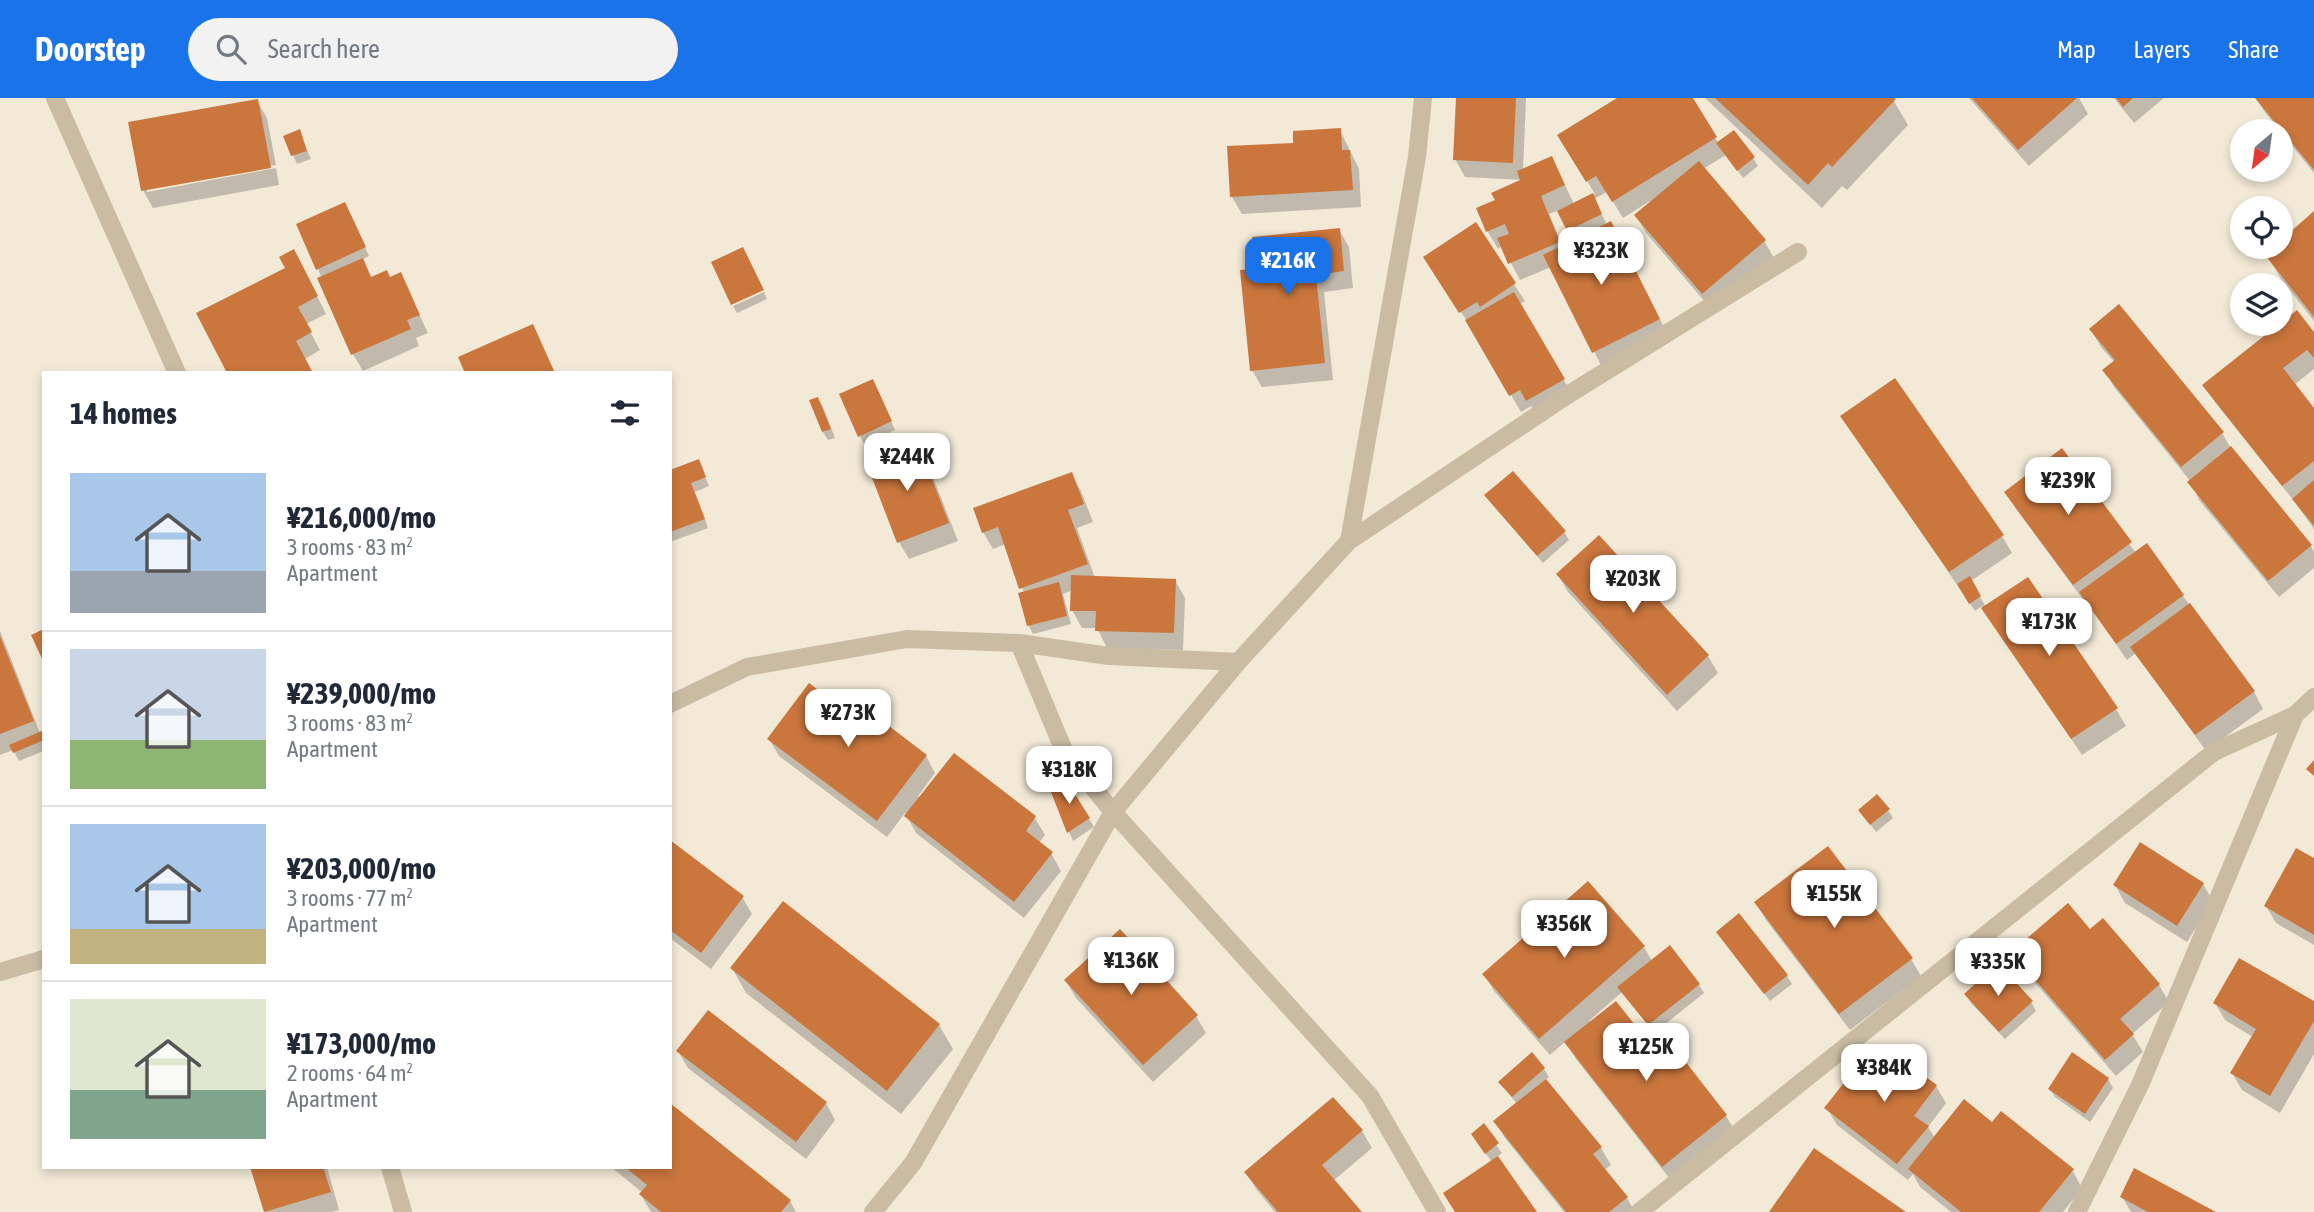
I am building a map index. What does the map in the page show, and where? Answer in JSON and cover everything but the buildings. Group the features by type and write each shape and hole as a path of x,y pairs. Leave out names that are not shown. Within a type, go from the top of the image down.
{"street":[{"path":"55,98 176,371"},
{"path":"1349,541 1417,157 1423,98"},
{"path":"873,1212 913,1163 1113,812 1238,662 1349,541 1566,397 1798,252"},
{"path":"672,703 747,667 907,639 1019,643 1109,656 1238,662"},
{"path":"1019,643 1065,753 1113,812 1370,1096 1437,1212"},
{"path":"1639,1212 2214,752 2295,715 2314,697"},
{"path":"2077,1212 2140,1085 2295,715"},
{"path":"0,972 42,960"},
{"path":"391,1169 403,1212"}]}
